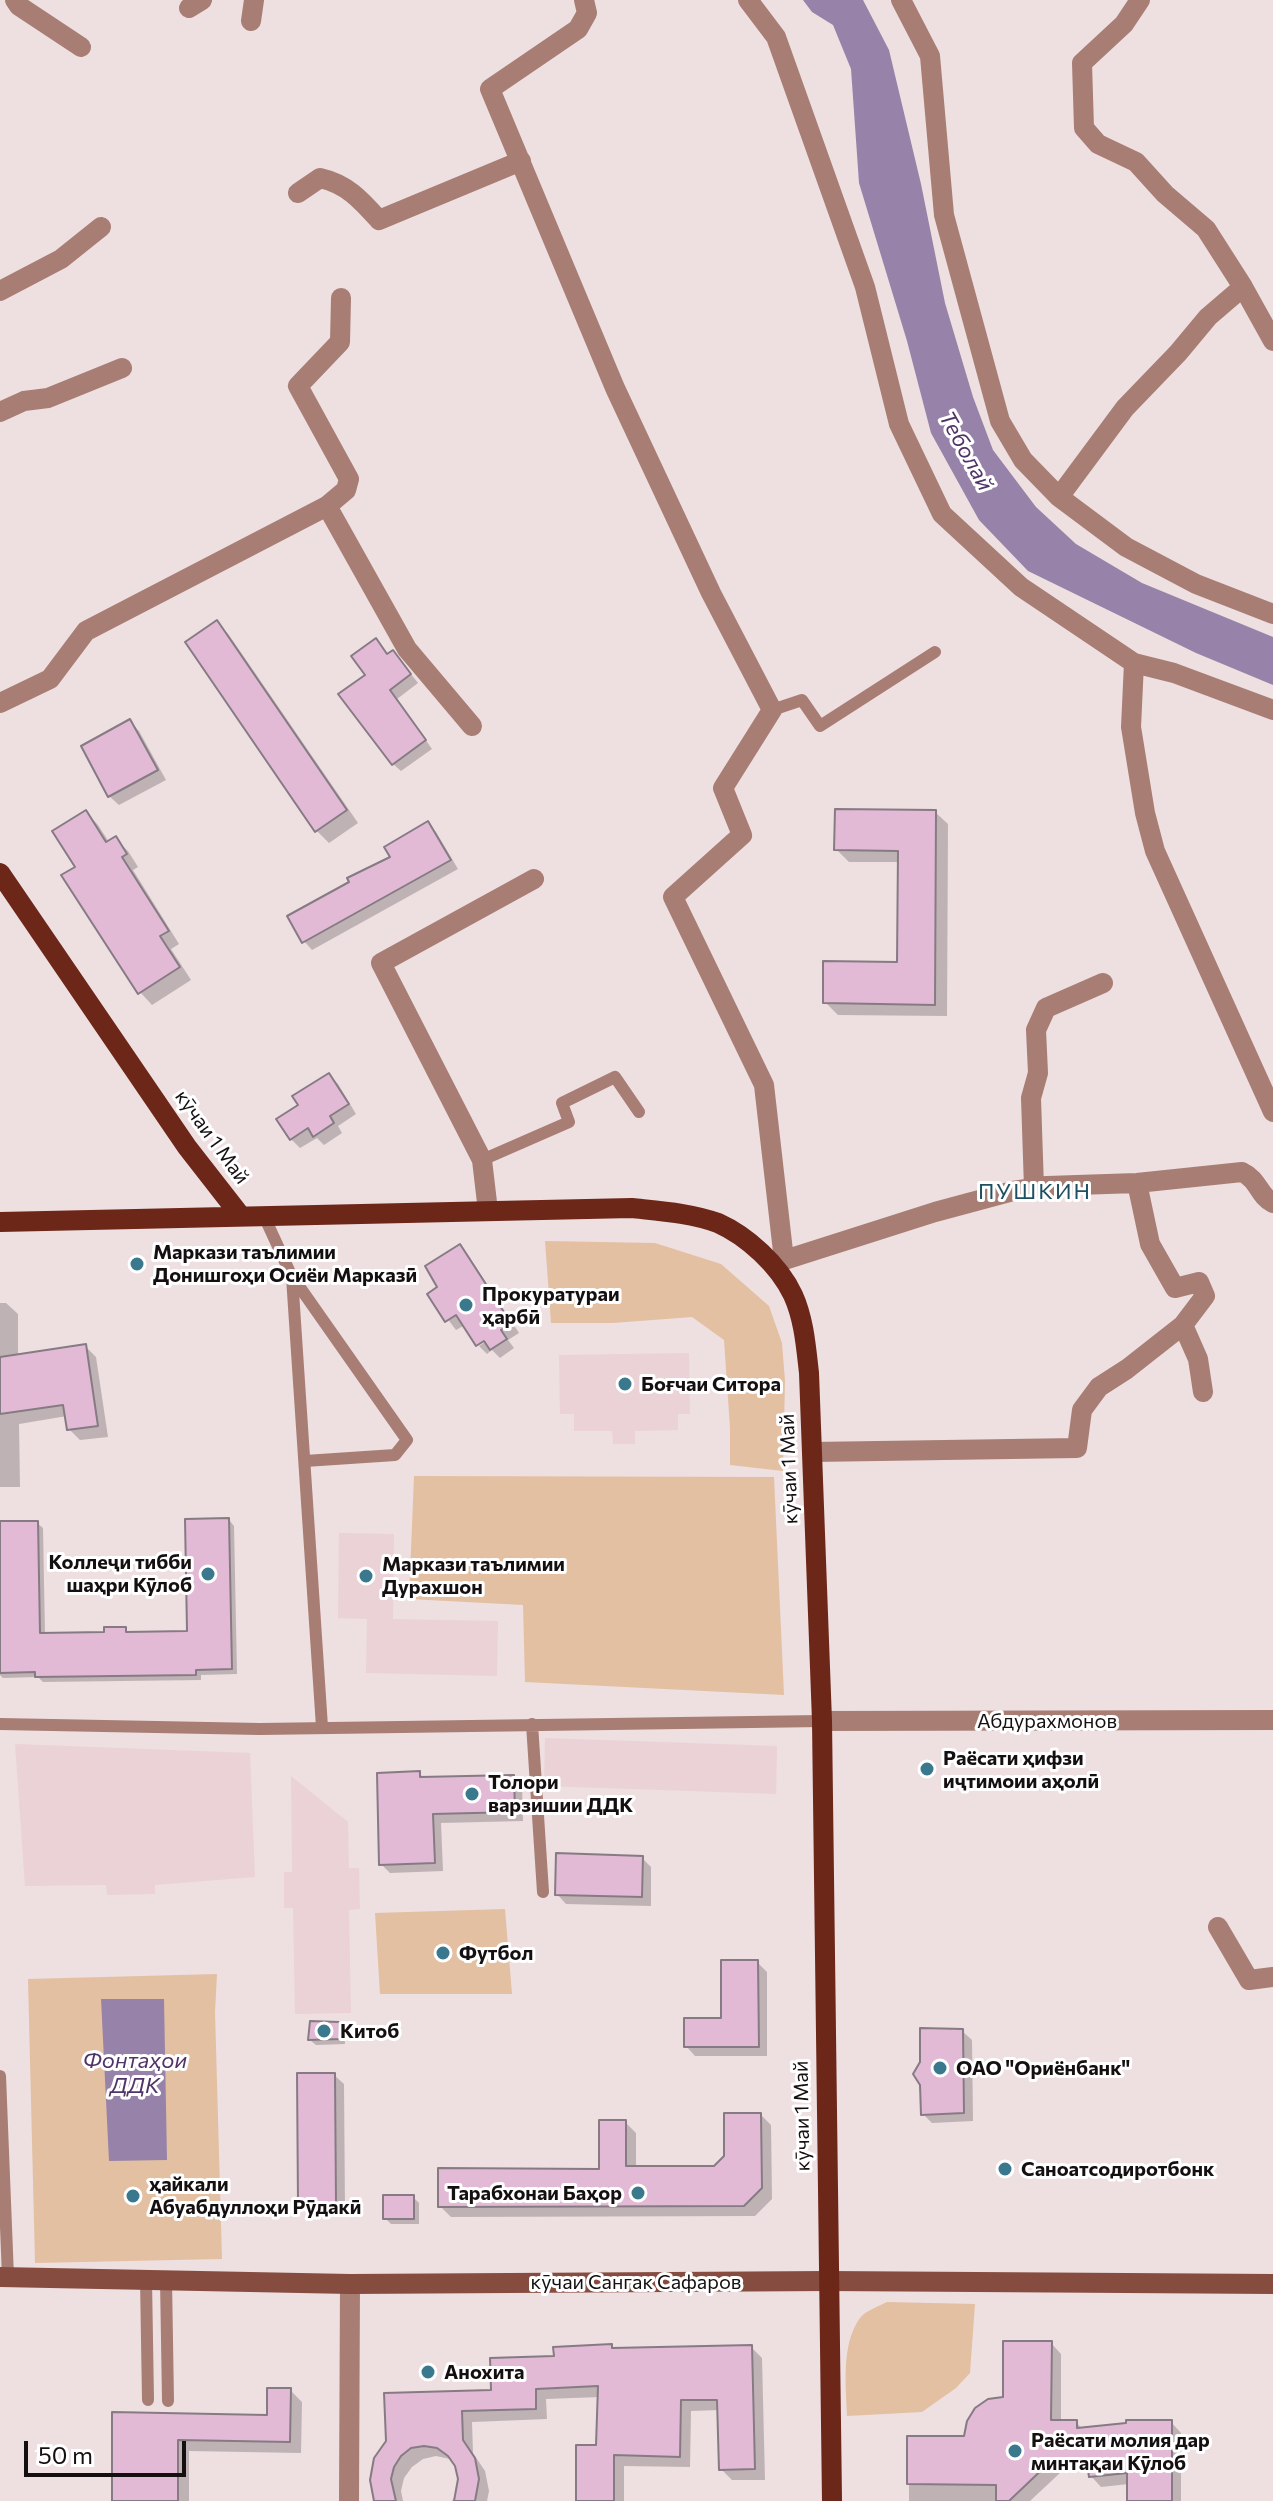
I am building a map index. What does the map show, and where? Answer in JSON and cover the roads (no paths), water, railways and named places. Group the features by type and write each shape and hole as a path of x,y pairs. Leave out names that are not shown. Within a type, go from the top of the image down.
{"main road":[{"name":"кӯчаи 1 Май","path":"0,873 187,1147 240,1215 632,1208 682,1214 718,1224 778,1262 793,1294 804,1334 809,1373 822,1721 832,2501"},
{"path":"0,1222 240,1215"}],"street":[{"path":"15,0 19,6 81,47"},
{"path":"584,0 587,13 578,29 490,89 615,388 711,593 772,710 723,788 742,835 673,897 764,1085 778,1262 935,1212 1034,1188 1137,1183 1242,1172 1253,1177 1261,1194 1273,1203"},
{"path":"748,0 776,37 865,287 899,424 942,514 1021,587 1134,663 1174,673 1273,710"},
{"path":"901,0 930,56 944,215 1000,421 1023,460 1059,497 1126,547 1196,584 1273,614"},
{"path":"1140,0 1124,24 1082,63 1084,128 1098,144 1136,162 1165,194 1206,229 1273,341"},
{"path":"298,193 320,178 337,182 355,194 379,220 521,161"},
{"path":"0,291 61,259 101,227"},
{"path":"1059,497 1125,408 1208,317 1243,287"},
{"path":"0,703 50,679 86,631 327,506 346,490 349,479 298,386 340,342 341,298"},
{"path":"0,412 24,401 48,398 122,368"},
{"path":"327,506 407,649 472,726"},
{"path":"1134,663 1131,727 1145,813 1155,851 1273,1112"},
{"path":"488,1211 482,1160 381,963 534,879"},
{"path":"1034,1188 1031,1098 1038,1073 1036,1030 1046,1008 1103,983"},
{"path":"812,1452 1077,1448 1082,1410 1099,1387 1183,1325 1205,1296 1199,1282 1175,1288 1150,1244 1137,1183"},
{"path":"1183,1325 1198,1359 1203,1392"},
{"name":"Абдурахмонов","path":"822,1721 1273,1720"},
{"path":"1218,1927 1249,1980 1273,1977"},
{"name":"кӯчаи Сангак Сафаров","path":"4,2277 350,2284 828,2281 1273,2284"},
{"path":"349,2501 350,2284"}],"lane":[{"path":"772,710 802,700 820,726 935,652"},
{"path":"482,1160 569,1122 562,1103 615,1077 639,1112"},
{"path":"264,1216 292,1277 407,1440 395,1455 305,1461"},
{"path":"292,1277 322,1727"},
{"path":"0,1724 260,1729 822,1721"},
{"path":"532,1724 543,1892"},
{"path":"0,2076 4,2277"},
{"path":"148,2400 156,2279"},
{"path":"156,2279 168,2401"}],"water":[{"name":"Теболай","path":"803,0 863,0 889,50 945,303 973,397 993,450 1036,507 1076,544 1142,583 1273,637 1273,685 1196,653 1028,571 979,520 931,433 859,183 851,69 833,25 812,12"},
{"name":"Фонтаҳои ДДК","path":"101,1999 164,1999 167,2160 109,2161"}],"place":[{"name":"Маркази таълимии Донишгоҳи Осиёи Марказӣ","path":"137,1264"},
{"name":"Прокуратураи ҳарбӣ","path":"466,1305"},
{"name":"Боғчаи Ситора","path":"625,1384"},
{"name":"Коллеҷи тибби шаҳри Кӯлоб","path":"208,1574"},
{"name":"Маркази таълимии Дурахшон","path":"366,1576"},
{"name":"Раёсати ҳифзи иҷтимоии аҳолӣ","path":"927,1769"},
{"name":"Толори варзишии ДДК","path":"472,1794"},
{"name":"Футбол","path":"443,1953"},
{"name":"Китоб","path":"324,2031"},
{"name":"ОАО \"Ориёнбанк\"","path":"940,2068"},
{"name":"Саноатсодиротбонк","path":"1005,2169"},
{"name":"Тарабхонаи Баҳор","path":"638,2193"},
{"name":"ҳайкали Абуабдуллоҳи Рӯдакӣ","path":"133,2196"},
{"name":"Анохита","path":"428,2372"},
{"name":"Раёсати молия дар минтақаи Кӯлоб","path":"1015,2451"}],"district":[{"name":"ПУШКИН","path":"1035,1192"}]}
